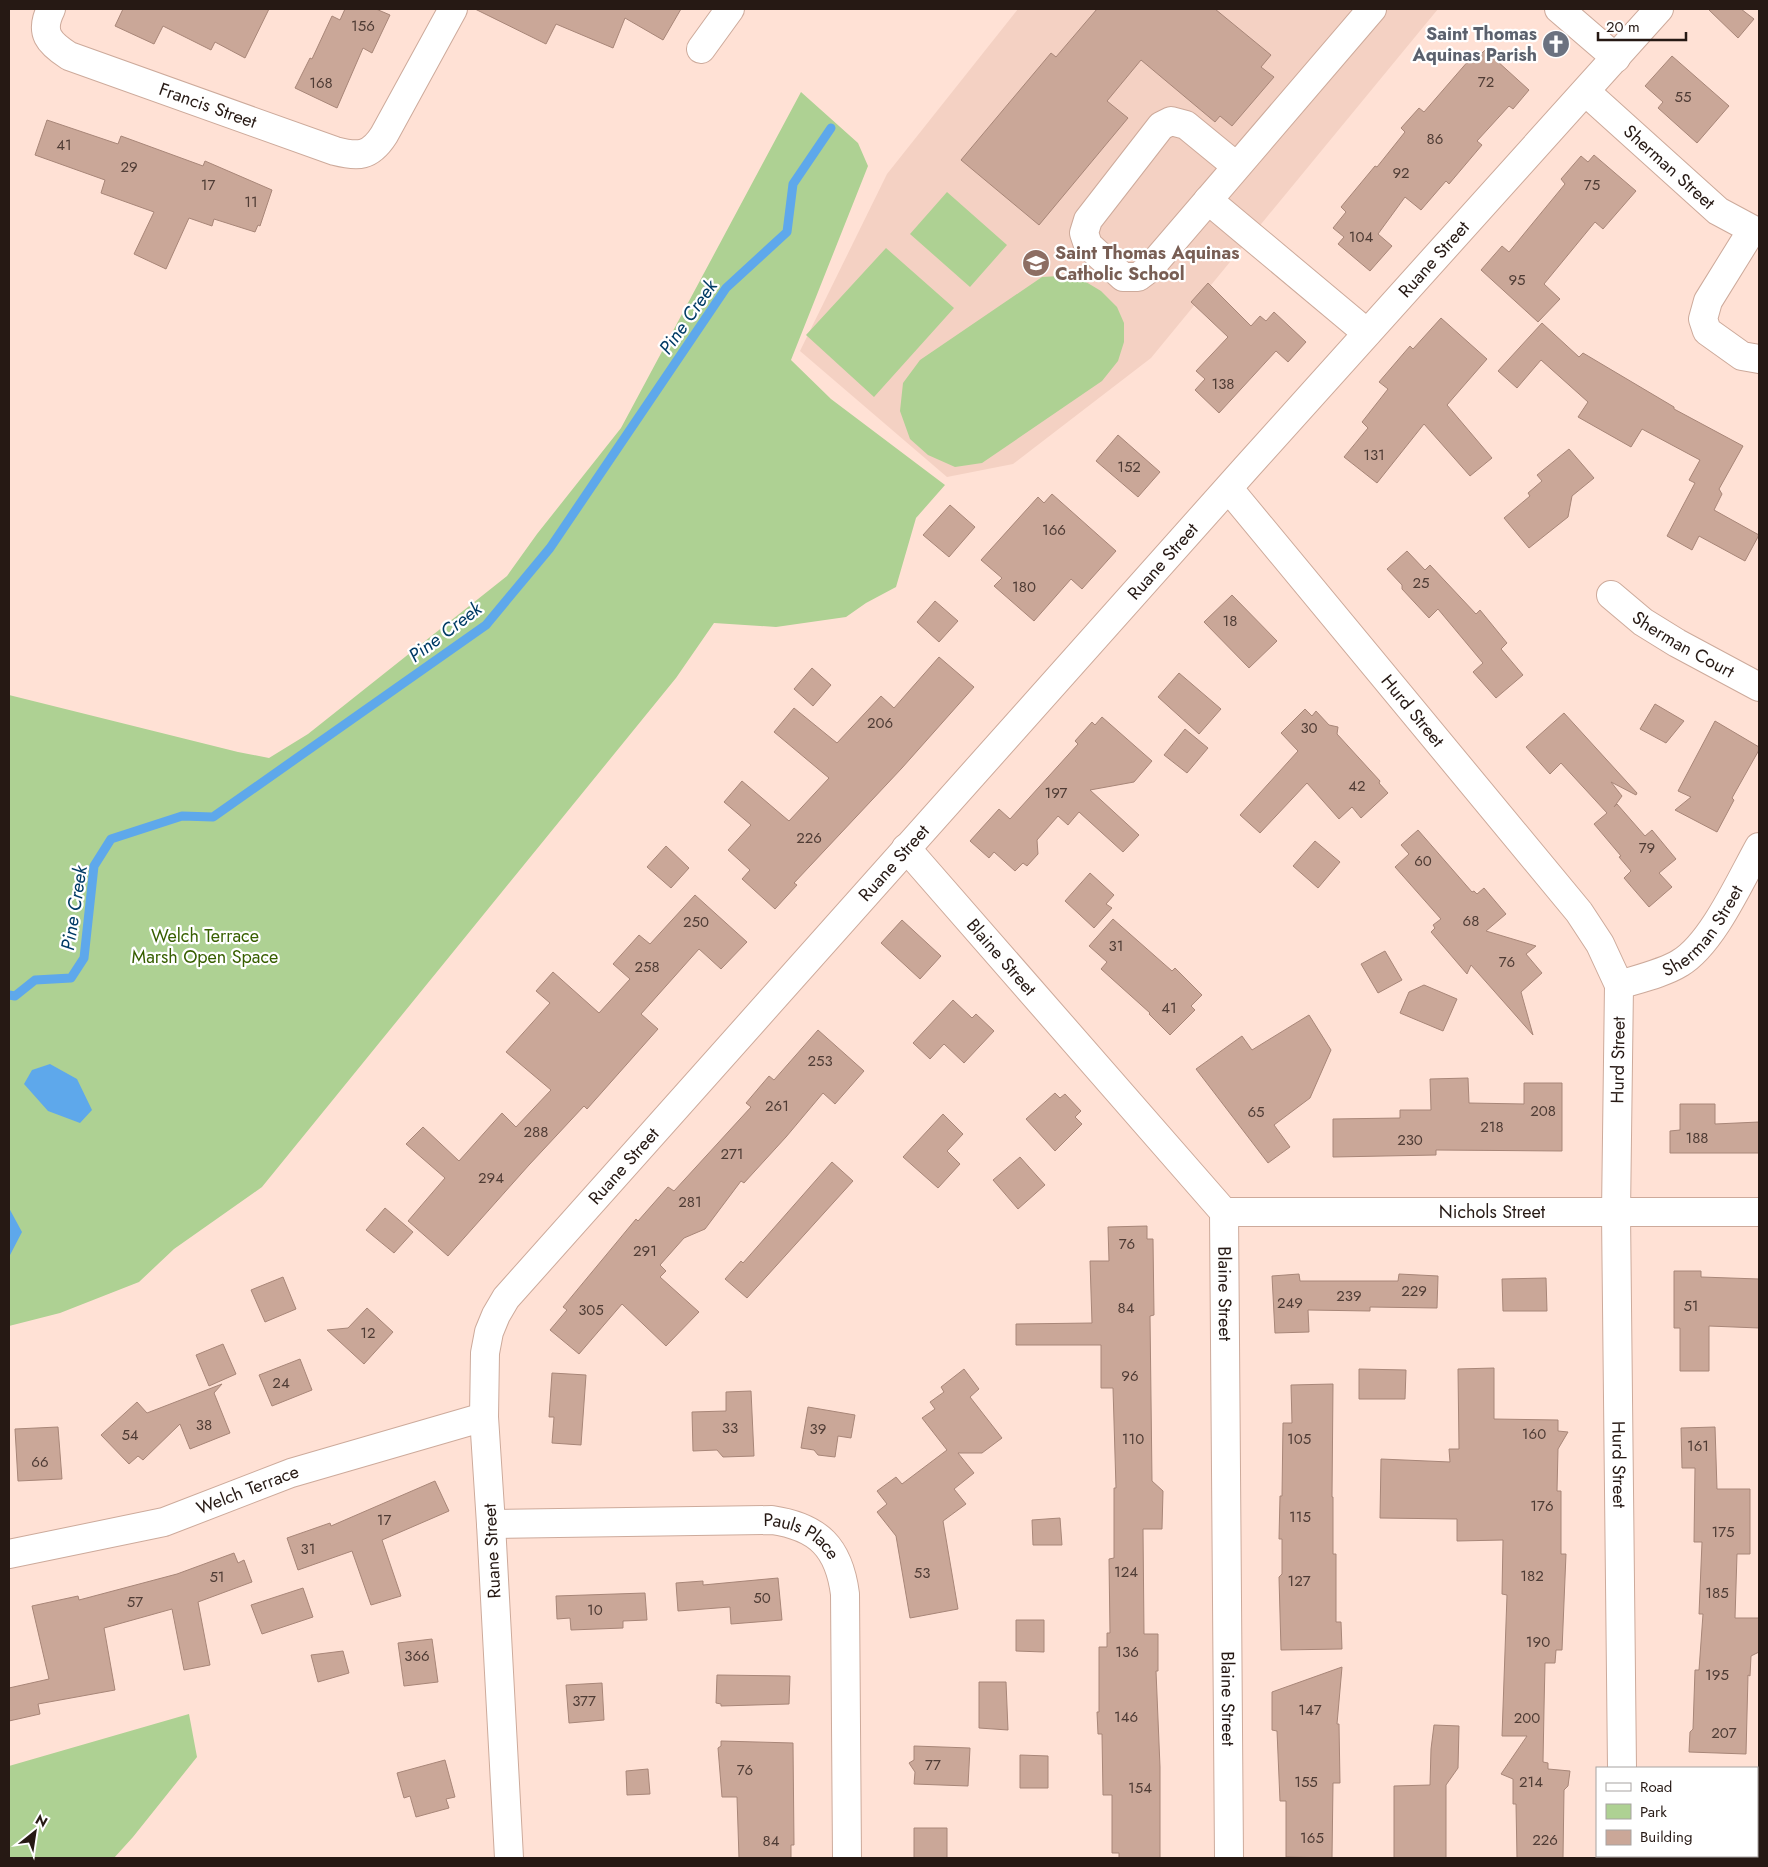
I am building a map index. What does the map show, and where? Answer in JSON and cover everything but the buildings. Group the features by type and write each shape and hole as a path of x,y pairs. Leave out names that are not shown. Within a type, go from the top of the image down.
{"street":[{"name":"Francis Street","path":"48,14 45,27 49,40 56,48 69,56 335,151 358,156 376,147 384,135 453,9"},
{"path":"701,49 730,9"},
{"path":"1236,166 1186,125 1170,122 1161,126 1088,220 1084,233 1088,245 1123,277 1138,277 1150,268 1372,9"},
{"path":"1559,9 1616,58"},
{"name":"Ruane Street","path":"509,1858 484,1417 485,1353 489,1332 506,1298 906,848 1659,9"},
{"name":"Sherman Street","path":"1586,92 1718,211 1756,231"},
{"path":"1208,200 1367,333"},
{"path":"1756,231 1708,301 1703,319 1707,331 1742,356 1759,359"},
{"name":"Hurd Street","path":"1228,489 1578,912 1600,944 1619,985 1616,1213 1622,1767"},
{"name":"Sherman Court","path":"1611,595 1643,622 1677,643 1759,687"},
{"name":"Sherman Street","path":"1619,985 1678,964 1692,955 1714,928 1759,847"},
{"name":"Blaine Street","path":"906,848 1224,1212 1229,1858"},
{"name":"Nichols Street","path":"1224,1212 1759,1212"},
{"name":"Welch Terrace","path":"9,1554 164,1522 291,1473 484,1417"},
{"name":"Pauls Place","path":"491,1524 772,1520 787,1522 800,1527 824,1542 833,1552 839,1566 845,1594 847,1858"}],"shaded area":[{"name":"Saint Thomas Aquinas Catholic School","path":"1018,9 1438,9 1151,358 1013,464 947,477 800,351 887,174"}],"green space":[{"name":"Welch Terrace Marsh Open Space","path":"801,92 858,143 868,166 791,360 831,399 945,485 916,518 896,587 866,603 846,617 776,627 714,623 676,678 262,1187 174,1249 139,1282 60,1313 9,1326 9,695 269,758 308,734 507,576 537,534 621,428"},
{"path":"947,192 1007,245 970,287 910,234"},
{"path":"886,248 954,308 874,397 806,335"},
{"path":"1059,276 1081,279 1101,291 1117,307 1124,323 1124,342 1118,361 1102,381 982,463 955,467 928,455 910,439 900,411 903,383 920,360 1042,277"},
{"path":"189,1714 197,1757 114,1858 9,1858 9,1766"}],"water":[{"path":"50,1064 77,1079 92,1110 80,1123 48,1111 24,1084 32,1070"},
{"path":"9,1208 22,1232 9,1257"}],"waterway":[{"name":"Pine Creek","path":"9,995 15,996 35,980 71,978 84,958 94,866 111,839 182,816 213,817 486,625 550,548 726,288 787,232 793,184 831,128"}],"place":[{"name":"Saint Thomas Aquinas Parish","path":"1556,44"},
{"name":"Saint Thomas Aquinas Catholic School","path":"1036,263"}]}
